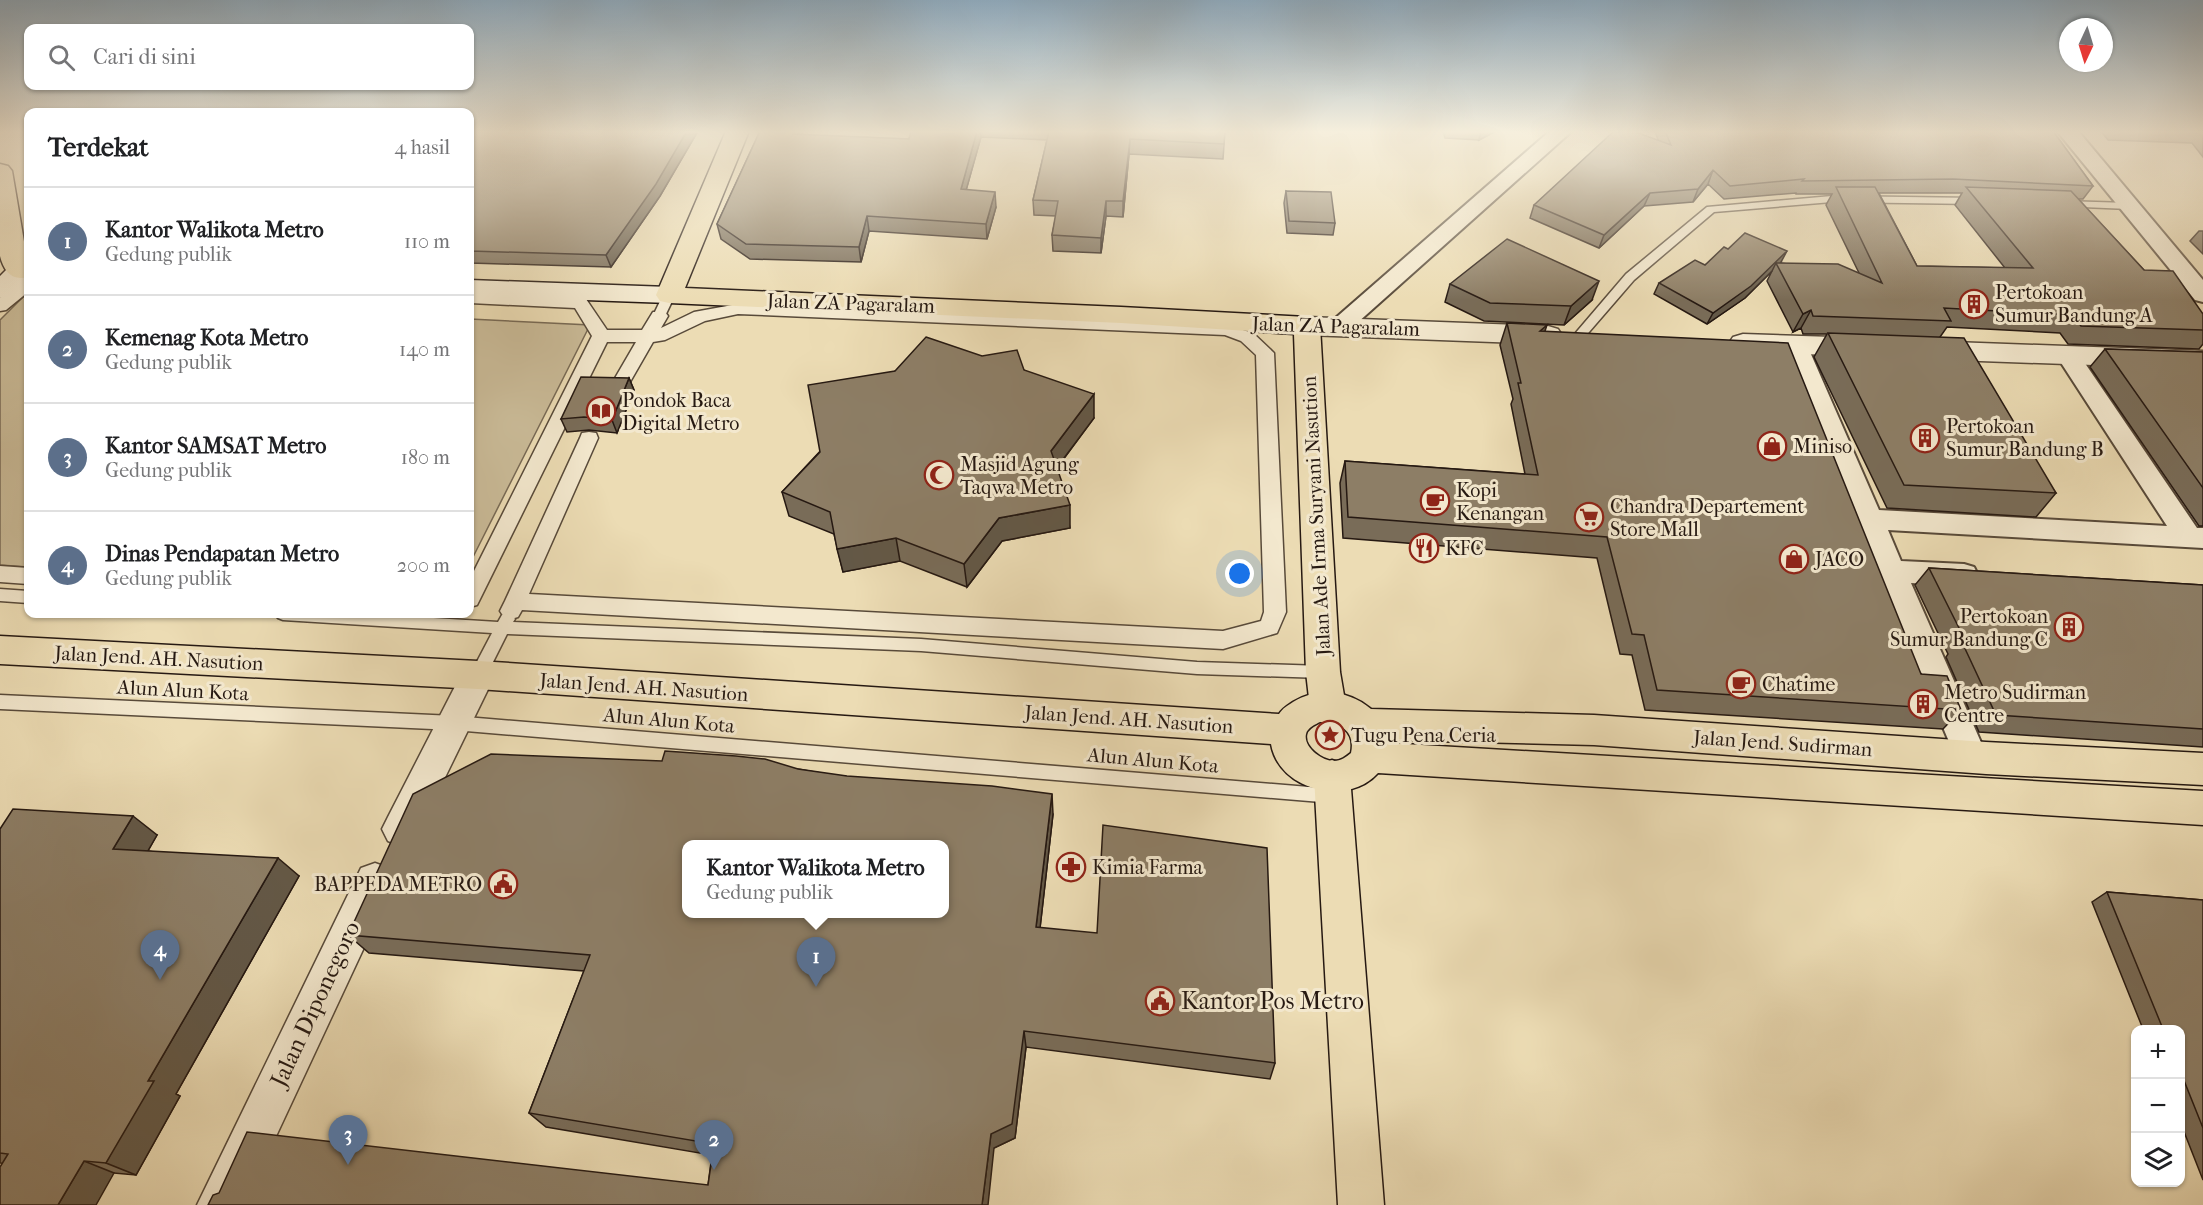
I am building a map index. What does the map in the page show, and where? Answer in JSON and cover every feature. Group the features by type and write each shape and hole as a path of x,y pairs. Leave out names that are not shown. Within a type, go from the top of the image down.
{"main road":[{"path":"3,187 18,270"},
{"path":"664,305 714,187"},
{"name":"Jalan ZA Pagaralam","path":"664,305 1121,315 1307,326"},
{"name":"Jalan Ade Irma Suryani Nasution","path":"1307,326 1323,672 1328,707"},
{"name":"Jalan Jend. AH. Nasution","path":"0,650 478,675 1288,730"},
{"path":"1332,786 1361,768 1366,741 1341,709 1314,707 1302,712 1294,720 1288,730 1289,746 1297,761 1332,786 1360,1205"},
{"name":"Jalan Jend. Sudirman","path":"1366,741 1594,730 1971,756 2203,769"},
{"name":"Jalan Jend. Sudirman","path":"1366,741 2203,808"}],"street":[{"path":"1339,327 1498,187"},
{"path":"2113,187 2195,276 2203,295"},
{"path":"0,290 18,270"},
{"path":"0,306 18,270"},
{"name":"Jalan ZA Pagaralam","path":"474,288 664,305"},
{"path":"474,298 580,303 588,312 601,336"},
{"path":"620,385 664,305"},
{"path":"589,438 510,613 1223,640 1269,627 1275,612 1265,353 1247,337 1226,330 738,309 700,316 659,336 601,336"},
{"name":"Jalan ZA Pagaralam","path":"1307,326 1614,338"},
{"path":"474,591 601,336"},
{"path":"1716,342 1893,349 1962,361 2068,355 2203,360"},
{"path":"1795,345 1971,756"},
{"path":"2068,355 2196,537"},
{"path":"1870,519 2054,520 2196,537"},
{"path":"1892,571 1987,577"},
{"path":"0,574 24,576"},
{"name":"Jalan Diponegoro","path":"220,1205 348,933 478,675"}],"lane":[{"path":"1579,336 1630,277 1711,209 1832,198 1992,201"},
{"path":"2049,203 2129,206"},
{"path":"0,595 24,597"},
{"path":"474,613 510,613 1197,668 1323,672"},
{"path":"478,675 510,613"},
{"name":"Alun Alun Kota","path":"0,702 454,723 1332,786"}],"shaded area":[{"path":"24,296 24,567 0,565 0,320"},
{"path":"474,319 590,325 474,555"}],"building":[{"path":"474,187 654,187 606,255 474,251"},
{"path":"734,187 961,187 961,189 995,192 986,224 867,216 859,247 746,244 717,224"},
{"path":"1036,187 1125,187 1123,201 1106,201 1101,238 1052,235 1058,201 1033,200"},
{"path":"1553,187 1699,187 1650,193 1604,235 1534,205"},
{"path":"1836,187 1875,187 1917,266 2033,268 1966,187 2071,191 2144,270 2173,271 2203,314 2203,330 2081,326 2073,315 1944,308 1951,321 1813,316 1811,310 1803,314 1776,263 1838,264 1882,283"},
{"path":"1286,191 1331,192 1335,223 1289,221"},
{"path":"1745,233 1787,251 1751,286 1713,313 1659,283 1695,260 1705,265 1724,247 1728,249"},
{"path":"1507,239 1599,281 1571,306 1490,303 1450,284"},
{"name":"Chandra Departement Store Mall","path":"1507,323 1547,325 1540,331 1788,343 1921,674 1947,676 1961,710 1657,690 1644,635 1632,634 1607,537 1348,517 1345,461 1538,475"},
{"name":"Pertokoan Sumur Bandung B","path":"1828,333 1964,338 2056,493 1904,485"},
{"name":"Masjid Agung Taqwa Metro","path":"926,337 982,356 1017,350 1024,370 1094,394 1051,451 1070,505 999,518 964,564 896,538 837,549 830,512 782,492 820,452 808,385 895,371"},
{"path":"2105,349 2203,352 2203,488"},
{"path":"581,377 629,378 612,420 584,417 561,419"},
{"path":"1929,568 2203,585 2203,729 1996,715 1961,640 1965,640"},
{"path":"665,751 736,756 765,759 798,769 847,776 992,786 1052,794 1036,927 1097,933 1103,825 1267,848 1275,1063 1024,1031 1012,1124 991,1134 982,1205 208,1205 213,1195 219,1193 247,1132 708,1185 714,1144 529,1113 590,955 348,935 413,794 491,754 662,761"},
{"path":"13,809 133,816 113,849 278,858 148,1081 154,1081 106,1163 84,1161 58,1205 0,1205 0,1167 8,1154 0,1153 0,829"},
{"path":"2107,892 2203,900 2203,1128 2185,1083 2185,1025 2161,1025"}],"place":[{"name":"Pertokoan Sumur Bandung A","path":"1974,304"},
{"name":"Pondok Baca Digital Metro","path":"601,411"},
{"name":"Pertokoan Sumur Bandung B","path":"1925,438"},
{"name":"Miniso","path":"1772,446"},
{"name":"Masjid Agung Taqwa Metro","path":"939,475"},
{"name":"Kopi Kenangan","path":"1435,501"},
{"name":"Chandra Departement Store Mall","path":"1589,517"},
{"name":"KFC","path":"1424,548"},
{"name":"JACO","path":"1794,559"},
{"name":"Pertokoan Sumur Bandung C","path":"2069,627"},
{"name":"Chatime","path":"1741,684"},
{"name":"Metro Sudirman Centre","path":"1923,704"},
{"name":"Tugu Pena Ceria","path":"1330,735"},
{"name":"Kimia Farma","path":"1071,867"},
{"name":"BAPPEDA METRO","path":"503,884"},
{"name":"Dinas Pendapatan Metro","path":"160,980"},
{"name":"Kantor Walikota Metro","path":"816,987"},
{"name":"Kantor Pos Metro","path":"1160,1001"},
{"name":"Kantor SAMSAT Metro","path":"348,1165"},
{"name":"Kemenag Kota Metro","path":"714,1170"}]}
